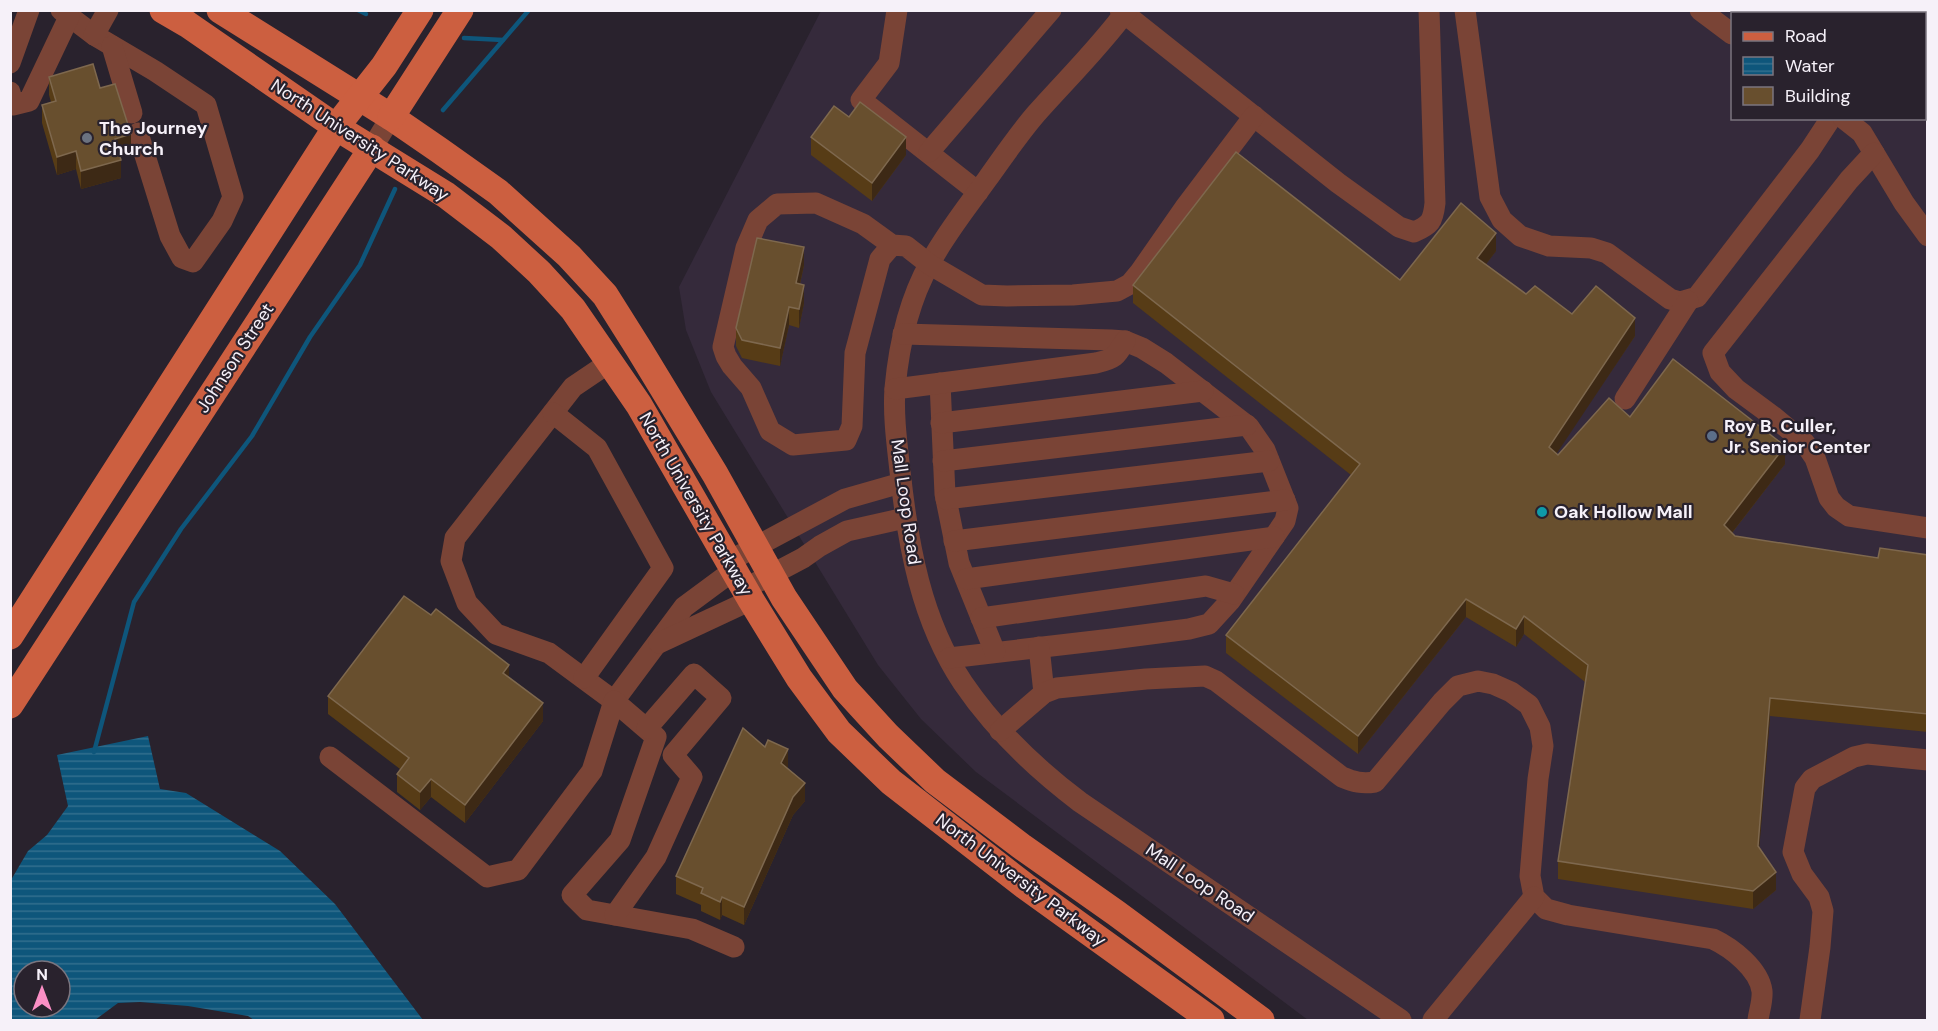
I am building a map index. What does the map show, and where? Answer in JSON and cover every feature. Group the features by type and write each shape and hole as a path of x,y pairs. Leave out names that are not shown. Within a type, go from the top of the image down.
{"main road":[{"name":"North University Parkway","path":"163,10 187,24 336,127 446,195 501,237 539,272 573,309 639,405 799,678 839,732 891,782 1025,886 1211,1020"},
{"name":"North University Parkway","path":"220,10 391,117 498,192 568,256 605,295 651,368 808,636 845,689 888,736 935,781 1261,1020"},
{"path":"10,636 336,127 384,66 420,10"},
{"name":"Johnson Street","path":"391,117 460,10"},
{"name":"Johnson Street","path":"10,705 372,148"}],"street":[{"path":"10,63 29,10"},
{"path":"10,92 13,105 29,101 65,14 103,40 206,105 233,197 222,221 193,262 182,258 170,236 135,123 103,40 108,10"},
{"path":"897,10 889,63 861,100 978,192"},
{"path":"929,152 1051,10"},
{"path":"1124,12 1338,183 1399,227 1414,232 1428,226 1434,215 1435,203 1429,10"},
{"path":"1465,10 1490,197 1502,220 1520,236 1533,242 1549,246 1591,248 1607,253 1670,300 1680,302 1697,297 1810,150 1830,120"},
{"path":"1700,10 1731,33"},
{"name":"Mall Loop Road","path":"1124,12 1107,37 1034,117 954,224 929,264 913,302 903,334 895,388 896,432 905,518 922,594 933,627 967,688 1000,731 1040,770 1080,802 1401,1020"},
{"path":"892,245 880,259 855,353 852,426 846,440 794,445 770,431 751,388 732,366 723,347 746,248 758,220 777,204 816,203 863,224 892,245 906,246 929,264 982,295 1072,295 1117,291 1130,284 1140,272 1186,206 1254,116"},
{"name":"Johnson Street","path":"372,148 391,117"},
{"path":"1846,120 1862,133 1904,203 1928,236"},
{"path":"1874,153 1849,180 1713,353 1720,372 1737,389 1768,411 1804,442 1815,458 1829,498 1836,507 1849,516 1928,528"},
{"path":"1625,399 1688,300"},
{"path":"903,334 1125,341 1142,348 1166,363 1256,434 1288,508 1285,521 1234,594 1209,624 1178,630 949,658"},
{"path":"895,388 1102,362 1117,356 1125,341"},
{"path":"610,362 573,387 455,538 451,561 468,603 496,634 549,652 614,700 652,733 692,777 656,857 615,915"},
{"path":"940,383 946,499 954,541 959,563 995,652"},
{"path":"941,423 1203,391"},
{"path":"553,413 597,448 663,568 584,678"},
{"path":"943,461 1247,425"},
{"path":"946,499 1269,461"},
{"path":"656,644 740,580 756,547 845,499 901,483"},
{"path":"954,541 1285,500"},
{"path":"330,757 487,877 518,870 592,771 614,700 684,607 740,580 771,574 803,558 847,531 905,518"},
{"path":"966,579 1274,537"},
{"path":"981,618 1206,586 1234,594"},
{"path":"1039,647 1044,693"},
{"path":"673,754 721,698 694,674 652,733 620,840 572,895 587,910 692,929 734,947"},
{"path":"1000,731 1044,693 1057,688 1205,676 1216,681 1342,777 1364,784 1375,782 1458,686 1478,681 1496,685 1529,705 1540,727 1543,746 1530,876 1534,897 1546,909 1568,915 1713,939 1730,947 1760,981 1762,994 1758,1020"},
{"path":"1810,1020 1823,911 1819,897 1802,874 1793,852 1805,788 1812,779 1854,757 1867,754 1928,760"},
{"path":"1433,1020 1534,897"}],"shaded area":[{"path":"821,11 1927,11 1927,1020 1308,1020 976,772 921,719 878,665 711,392 686,330 679,287"}],"water":[{"path":"148,736 160,789 186,793 280,851 335,904 423,1020 254,1020 248,1016 188,1006 140,1002 118,1003 95,1020 11,1020 11,880 28,851 47,835 68,806 57,755"}],"building":[{"path":"1854,10 1928,10 1928,67 1926,66 1926,12 1856,12"},
{"name":"The Journey Church","path":"93,64 100,88 115,84 131,134 115,139 121,160 81,171 76,151 57,157 42,105 56,101 49,77"},
{"path":"860,102 906,137 872,183 811,137 834,106 849,117"},
{"name":"Oak Hollow Mall","path":"1236,152 1400,280 1461,203 1496,233 1477,258 1526,294 1535,286 1572,314 1596,286 1635,318 1549,447 1558,455 1609,398 1630,417 1673,359 1785,446 1724,525 1735,536 1878,558 1880,548 1928,555 1928,714 1770,698 1758,846 1776,872 1753,891 1558,861 1588,665 1524,616 1516,629 1466,599 1358,736 1226,635 1360,464 1133,285"},
{"path":"757,238 804,247 796,283 804,285 799,309 789,307 780,348 742,340 736,328"},
{"path":"404,596 431,615 436,609 509,665 503,673 543,703 465,805 431,779 420,792 397,774 409,758 328,696"},
{"path":"743,728 765,747 768,740 788,749 781,763 805,783 793,797 744,907 722,897 720,902 701,893 703,888 676,876"}],"waterway":[{"path":"358,10 366,14"},
{"path":"443,110 529,10"},
{"path":"464,38 503,40"},
{"path":"94,752 134,602 181,529 252,436 310,337 360,265 395,189"}],"place":[{"name":"The Journey Church","path":"87,138"},
{"name":"Roy B. Culler, Jr. Senior Center","path":"1712,436"},
{"name":"Oak Hollow Mall","path":"1542,512"}]}
